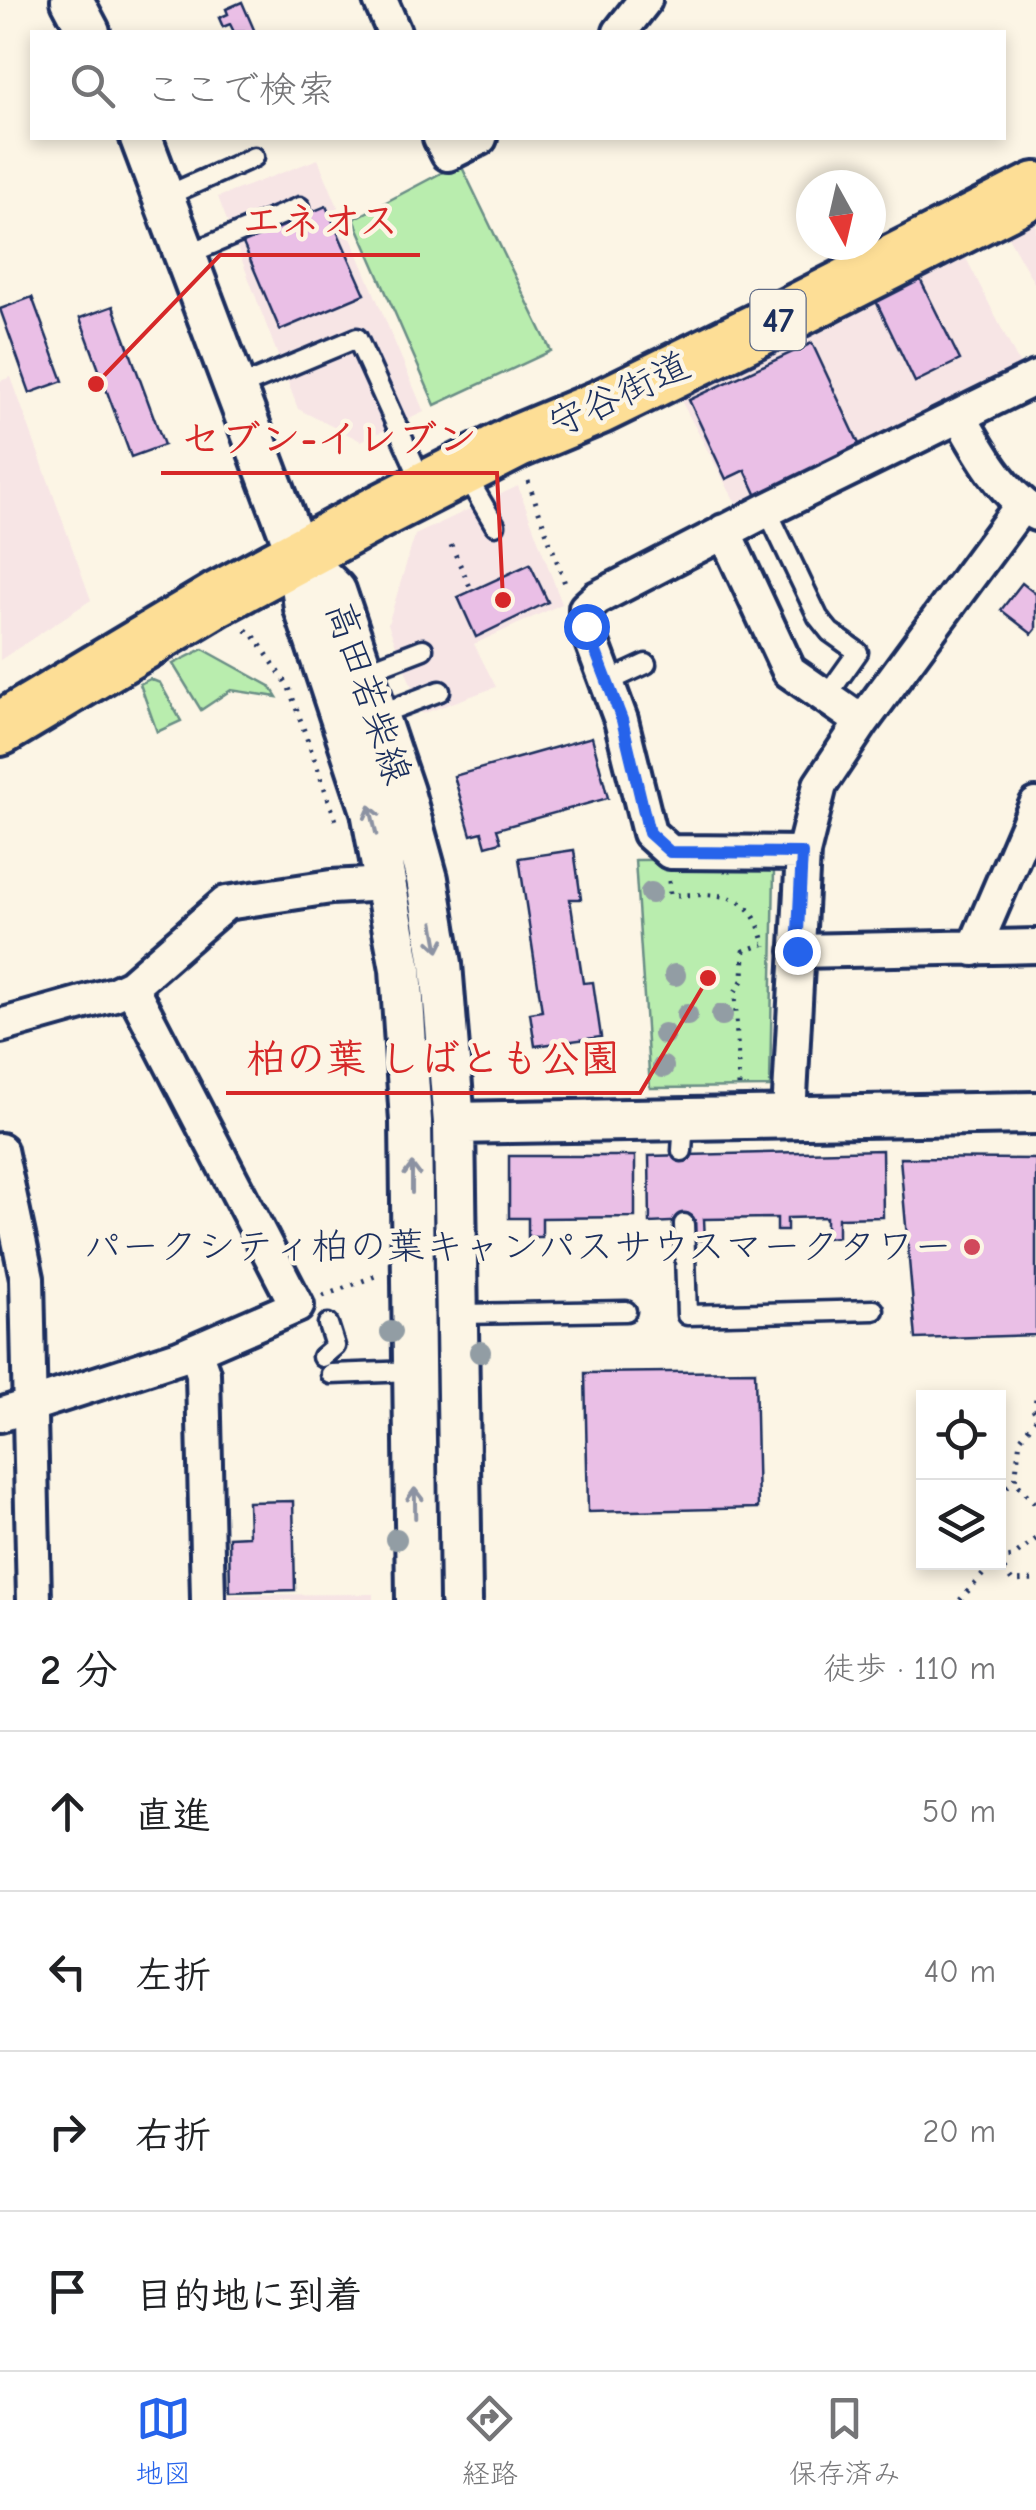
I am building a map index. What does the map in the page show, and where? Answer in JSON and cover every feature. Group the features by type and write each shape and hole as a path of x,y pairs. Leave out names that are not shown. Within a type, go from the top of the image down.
{"main road":[{"name":"守谷街道","path":"0,729 298,555 444,479 768,325 1036,189"}],"street":[{"path":"72,0 88,30"},
{"path":"380,0 393,30"},
{"path":"622,30 645,0"},
{"path":"142,140 298,555"},
{"path":"441,140 448,154 476,140"},
{"path":"802,853 670,852 649,833 622,720 586,626 586,608 597,598 724,531 1036,378"},
{"path":"789,1115 782,953 820,785 862,722 1029,509 984,461 960,417"},
{"path":"724,531 789,671 862,722"},
{"name":"高田若柴線","path":"298,555 335,591 403,792 426,879 441,964 454,1123 462,1600"},
{"name":"高田若柴線","path":"298,555 305,608 372,812 369,886 401,969 411,1121 417,1600"},
{"path":"974,949 1036,805"},
{"path":"0,1026 131,986 226,903 331,887 369,886"},
{"path":"782,953 1036,946"},
{"path":"15,1410 195,1350 297,1306 135,994"},
{"path":"454,1123 683,1135 789,1115 1036,1113"},
{"path":"0,1150 4,1185 26,1278 15,1410 34,1600"},
{"path":"195,1350 203,1373 208,1600"}],"lane":[{"path":"164,197 254,158"},
{"path":"186,255 300,207"},
{"path":"237,388 357,338 444,479 494,525"},
{"path":"766,510 818,617 830,632 858,652 826,697"},
{"path":"363,672 423,649"},
{"path":"607,682 646,664"},
{"path":"377,715 440,691"},
{"path":"684,1224 687,1315 874,1310"},
{"path":"459,1314 626,1312"},
{"path":"322,1356 335,1346 328,1324"},
{"path":"330,1374 413,1372"}],"path":[{"path":"525,473 569,596 586,608"},
{"path":"451,546 472,591"},
{"path":"242,628 254,636 288,685 343,842 369,886"},
{"path":"670,852 670,895 731,896 746,904 765,944 782,953"},
{"path":"751,1090 739,1090 735,992 743,979 744,951 765,944"},
{"path":"297,1306 385,1272"},
{"path":"1036,1399 1036,1416 1020,1438 1016,1482 1036,1505"},
{"path":"1006,1488 1016,1482"},
{"path":"1006,1559 1036,1542"},
{"path":"960,1600 988,1570"},
{"path":"1004,1570 1012,1580 1036,1578"}],"shaded area":[{"path":"318,159 424,412 361,441 298,409 218,197"},
{"path":"1036,211 1036,286 1003,228"},
{"path":"961,248 1021,367 739,509 677,393"},
{"path":"11,377 91,600 0,660 0,381"},
{"path":"518,486 562,604 474,644 496,687 422,714 388,624 415,535"},
{"path":"373,1594 373,1600 222,1600 222,1595"}],"green space":[{"path":"460,163 551,351 435,405 354,219"},
{"path":"203,649 270,686 277,697 231,690 201,710 173,664"},
{"path":"150,679 160,683 181,721 157,732 140,684"},
{"path":"764,859 774,869 770,1087 650,1088 635,860"}],"building":[{"path":"242,2 254,30 233,30 230,24 223,27 219,18 228,14 226,9"},
{"path":"326,206 365,294 280,330 242,241"},
{"path":"920,279 960,360 915,382 876,301"},
{"path":"32,297 63,381 30,393 0,309"},
{"path":"113,306 164,445 131,457 80,318"},
{"path":"812,343 860,446 757,496 745,470 726,479 689,400"},
{"path":"530,564 548,602 476,637 458,597"},
{"path":"1022,583 1036,594 1036,629 1032,634 1001,610"},
{"path":"592,737 608,798 497,829 501,842 486,846 482,832 471,835 454,776"},
{"path":"574,850 581,899 570,899 583,983 593,982 601,1037 535,1046 530,1013 542,1011 519,858"},
{"path":"882,1150 883,1217 838,1218 838,1237 826,1238 826,1217 787,1218 787,1231 777,1231 777,1218 704,1219 705,1240 690,1240 690,1221 650,1223 649,1156"},
{"path":"509,1156 635,1156 635,1217 542,1218 542,1237 528,1237 528,1218 509,1218"},
{"name":"パークシティ柏の葉キャンパスサウスマークタワー","path":"900,1158 1036,1159 1036,1335 916,1339"},
{"path":"755,1371 758,1508 588,1512 585,1373"},
{"path":"293,1501 295,1590 230,1592 229,1537 249,1536 248,1502"}],"place":[{"name":"エネオス","path":"96,384"},
{"name":"セブン-イレブン","path":"503,600"},
{"name":"柏の葉 しばとも公園","path":"708,978"},
{"name":"パークシティ柏の葉キャンパスサウスマークタワー","path":"972,1247"}],"route":[{"path":"586,626 622,720 649,833 670,852 802,853 797,951"}]}
